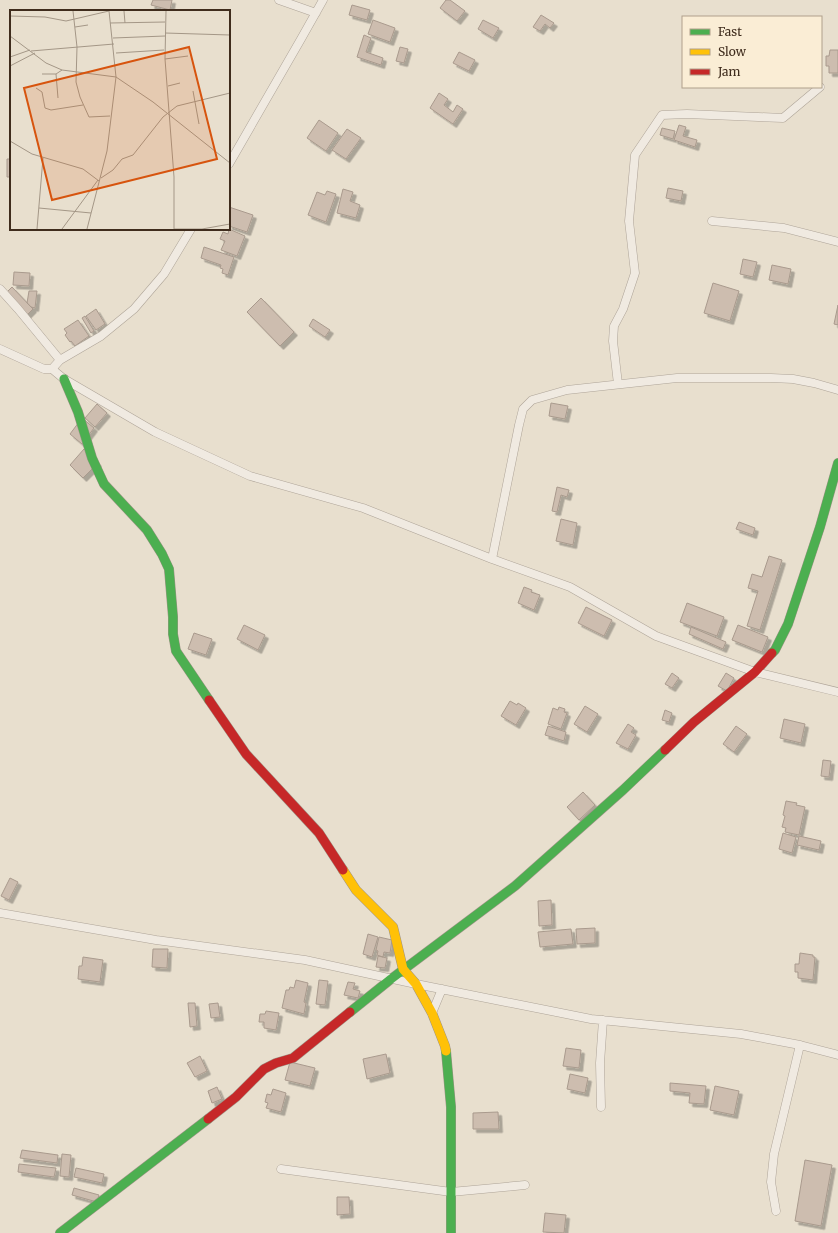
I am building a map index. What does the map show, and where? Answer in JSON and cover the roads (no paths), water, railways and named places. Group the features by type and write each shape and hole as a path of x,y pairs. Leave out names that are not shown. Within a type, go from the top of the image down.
{"street":[{"path":"278,0 316,13"},
{"path":"230,162 323,0"},
{"path":"618,384 613,341 614,326 623,309 634,273 629,221 635,155 662,115 694,114 783,118 819,88"},
{"path":"712,221 784,228 838,242"},
{"path":"52,369 60,360 101,336 134,309 164,274 190,230"},
{"path":"0,289 60,360"},
{"path":"0,349 44,369 52,369 64,379 155,432 250,476 363,508 492,559 570,587 656,636 755,672 838,692"},
{"path":"492,559 523,409 532,400 567,390 677,378 793,379 838,390"},
{"path":"64,379 78,412 92,458 104,484 147,530 162,554 169,569 173,634 176,651 246,754 320,833 356,890 393,927 403,969 416,984 432,1013 445,1046 451,1107 451,1233"},
{"path":"60,1233 236,1097 264,1069 276,1063 293,1058 403,969 515,886 623,790 694,722 755,672 775,650 788,624 820,527 838,463"},
{"path":"0,913 156,940 305,960 391,979 591,1019 741,1034 800,1045 838,1055"},
{"path":"432,1013 442,989"},
{"path":"601,1107 600,1063 603,1020"},
{"path":"776,1211 772,1182 774,1154 800,1045"},
{"path":"281,1169 451,1192 525,1185"}]}
